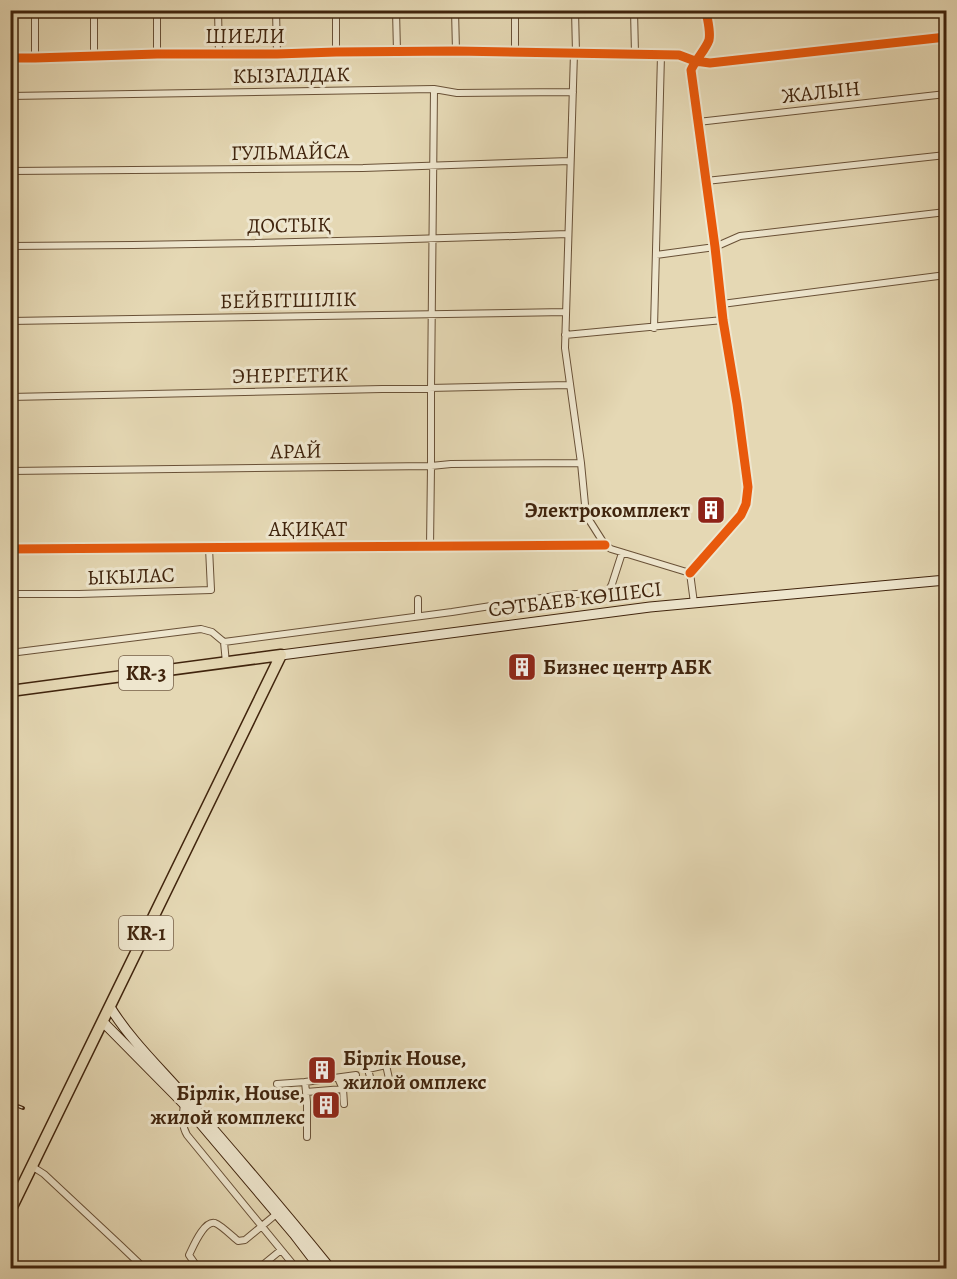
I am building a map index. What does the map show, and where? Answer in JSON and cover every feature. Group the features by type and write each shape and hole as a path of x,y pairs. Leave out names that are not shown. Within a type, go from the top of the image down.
{"main road":[{"name":"СӘТБАЕВ КӨШЕСІ","path":"281,656 650,606 946,580"},
{"name":"KR-3","path":"10,691 281,656"},
{"name":"KR-1","path":"10,1211 281,656"},
{"path":"110,1007 120,1023 184,1100 330,1269"},
{"path":"103,1022 184,1100"},
{"path":"279,1212 320,1269"}],"street":[{"path":"35,10 35,58"},
{"path":"94,10 94,57"},
{"path":"157,10 158,54"},
{"path":"218,10 219,55"},
{"path":"276,10 277,54"},
{"path":"336,10 336,52"},
{"path":"396,10 397,52"},
{"path":"455,10 456,51"},
{"path":"515,10 516,52"},
{"path":"575,10 565,335 586,515 605,545 611,549 690,573"},
{"path":"634,10 635,54"},
{"path":"694,603 690,573 741,515 746,504 748,487 723,320 692,70 710,37 706,10"},
{"name":"ШИЕЛИ","path":"10,58 456,51 679,55 695,61 710,63 946,37"},
{"path":"654,328 661,55"},
{"path":"429,547 432,466 434,89"},
{"name":"КЫЗГАЛДАК","path":"10,96 434,89 457,93 573,92"},
{"name":"ЖАЛЫН","path":"699,122 946,94"},
{"path":"706,181 946,154"},
{"name":"ГУЛЬМАЙСА","path":"10,171 363,168 570,161"},
{"path":"656,255 715,247 740,236 946,212"},
{"name":"ДОСТЫҚ","path":"10,246 432,239 568,234"},
{"path":"722,304 946,275"},
{"name":"БЕЙБІТШІЛІК","path":"10,321 566,312"},
{"path":"565,335 723,320"},
{"name":"ЭНЕРГЕТИК","path":"10,397 570,385"},
{"name":"АРАЙ","path":"10,471 581,463"},
{"name":"АҚИҚАТ","path":"10,549 605,545"},
{"name":"ЫКЫЛАС","path":"10,594 211,590 209,548"},
{"path":"224,642 561,595 608,592 622,553"},
{"path":"418,599 418,616"},
{"path":"10,653 201,629 212,632 224,642 226,663"},
{"path":"277,1084 356,1075"},
{"path":"338,1078 343,1089 344,1104"},
{"path":"305,1082 307,1137"},
{"path":"306,1092 343,1089"},
{"path":"184,1100 183,1124 187,1135 296,1269"},
{"path":"33,1167 44,1174 144,1269"},
{"path":"198,1269 189,1255 203,1228 216,1223 238,1241 245,1240 279,1212"},
{"path":"259,1269 281,1250"}],"railway":[{"path":"10,1103 23,1108"}],"cycle path":[{"path":"690,573 741,515 746,504 748,487 723,320 691,70 709,40 706,10"},
{"path":"10,58 456,51 679,55 695,61 710,63 946,37"},
{"path":"10,549 605,545"}],"place":[{"name":"Электрокомплект","path":"711,510"},
{"name":"Бизнес центр АБК","path":"522,667"},
{"name":"Бірлік House, жилой омплекс","path":"322,1070"},
{"name":"Бірлік, House, жилой комплекс","path":"326,1105"}]}
